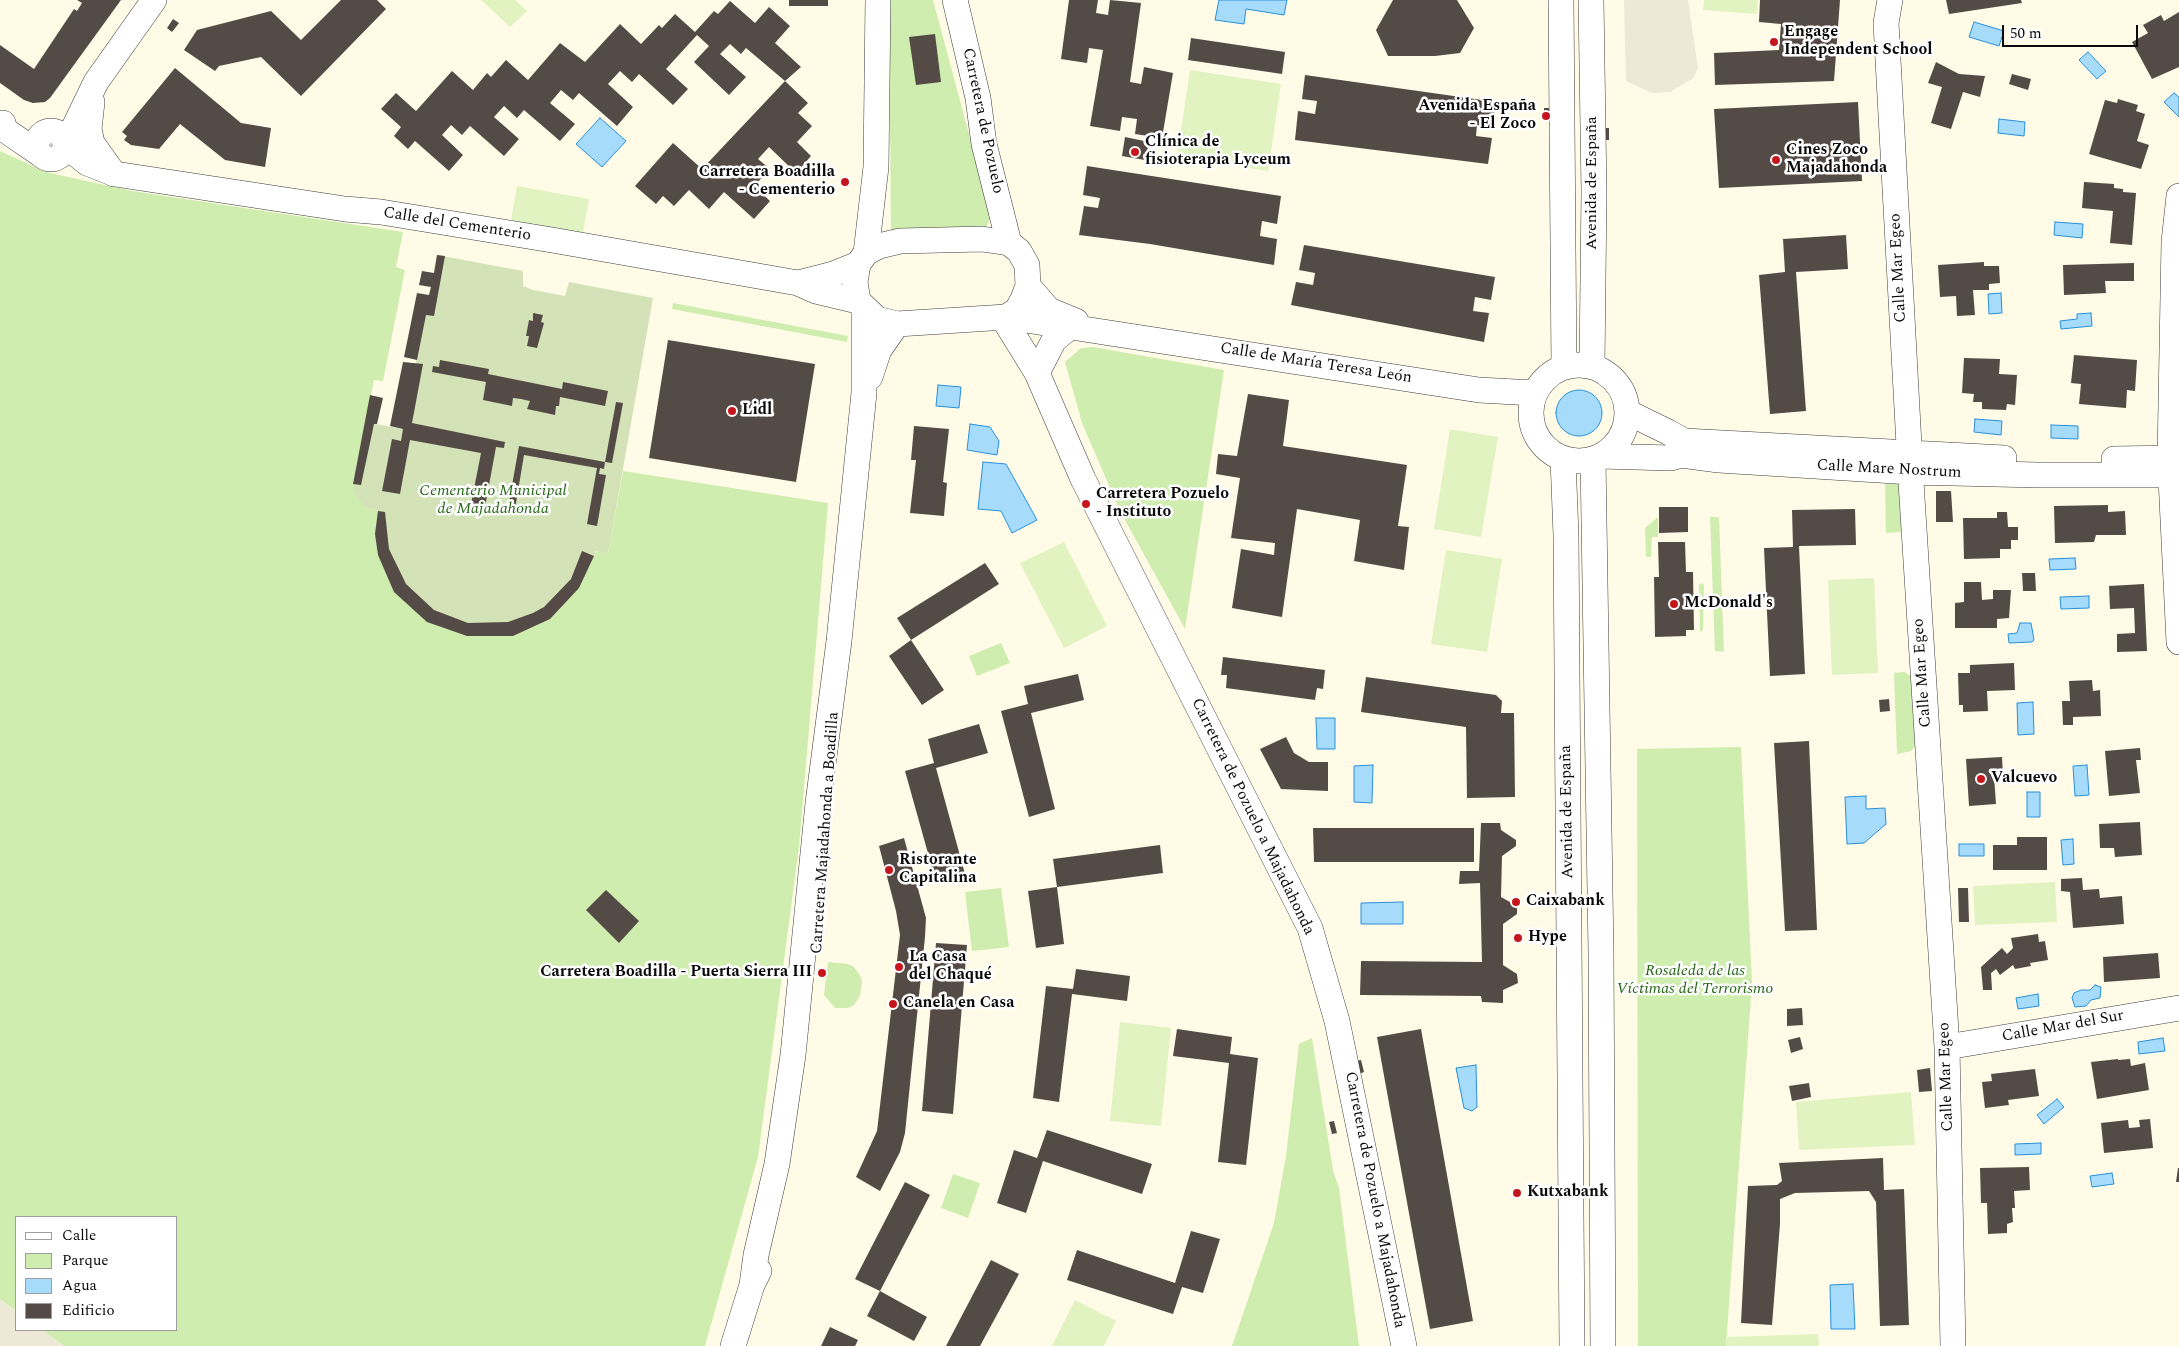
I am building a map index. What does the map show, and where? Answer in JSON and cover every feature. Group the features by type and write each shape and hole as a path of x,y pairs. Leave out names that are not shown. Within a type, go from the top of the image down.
{"street":[{"path":"114,174 92,143 90,136 90,115 96,82 154,0"},
{"path":"862,259 879,246 900,241 982,239 1010,243 1019,251 1027,265 1028,286 1017,310 1005,318 897,324 877,319 861,305 855,282 862,259 876,167 878,0"},
{"name":"Carretera de Pozuelo","path":"955,0 978,98 984,144 1010,243"},
{"name":"Avenida de España","path":"1561,0 1564,367"},
{"name":"Avenida de España","path":"1591,0 1594,192 1592,367"},
{"name":"Calle Mar Egeo","path":"1890,0 1886,23 1910,462 1947,1047 1953,1346"},
{"path":"2,122 54,144 61,116 84,88 96,82"},
{"name":"Calle del Cementerio","path":"54,144 114,174 345,209 380,212 798,283 816,292 842,296 861,305"},
{"path":"2179,196 2174,242 2175,467 2179,642"},
{"name":"Calle del Cementerio","path":"798,283 833,274 862,259"},
{"name":"Calle de María Teresa León","path":"1028,286 1050,310 1099,330"},
{"name":"Carretera Majadahonda a Boadilla","path":"752,1285 756,1254 777,1164 793,1055 818,803 839,642 864,393 861,305"},
{"name":"Calle de María Teresa León","path":"1005,318 1099,330 1479,390 1534,393"},
{"name":"Carretera de Pozuelo a Majadahonda","path":"1005,318 1037,373 1083,479 1310,928 1337,1021 1404,1346"},
{"name":"Carretera Majadahonda a Boadilla","path":"864,393 879,350 897,324"},
{"path":"1037,373 1054,340 1070,327"},
{"path":"1578,365 1592,367 1606,373 1617,384 1624,397 1627,412 1626,426 1620,438 1611,449 1597,458 1578,462 1563,459 1551,453 1541,444 1534,432 1530,420 1530,406 1534,393 1541,382 1551,373 1564,367 1578,365"},
{"name":"Calle Mare Nostrum","path":"1627,412 1678,443 1910,462 2039,460 2175,467"},
{"name":"Calle Mare Nostrum","path":"1597,458 1671,458 1678,443"},
{"name":"Avenida de España","path":"1597,458 1603,1346"},
{"name":"Avenida de España","path":"1563,459 1566,545 1572,1346"},
{"name":"Carretera Majadahonda a Boadilla","path":"733,1346 752,1285 766,1256 799,1128 812,1024 828,838 839,642"},
{"name":"Carretera Majadahonda a Boadilla","path":"812,1024 804,1008 819,858 818,803"},
{"name":"Calle Mar del Sur","path":"1947,1047 2179,1008"},
{"name":"Carretera Majadahonda a Boadilla","path":"777,1164 789,1136 802,1037 812,1024"}],"green space":[{"path":"481,0 515,0 527,11 510,27"},
{"path":"889,0 933,0 991,216 986,228 891,231"},
{"path":"1704,0 1758,0 1757,14 1703,10"},
{"path":"1190,70 1281,84 1268,171 1177,157"},
{"path":"0,151 46,172 132,191 403,232 396,267 405,270 383,381 374,380 353,484 365,507 378,511 467,636 513,636 550,619 597,551 608,554 623,471 828,503 799,847 758,1157 705,1346 64,1346 43,1331 178,1331 178,1216 15,1216 15,1310 0,1299"},
{"path":"517,186 589,199 583,233 511,220"},
{"name":"Cementerio Municipal de Majadahonda","path":"437,255 523,271 523,286 533,290 565,296 569,282 653,298 608,554 596,551 579,588 550,619 513,636 467,636 427,622 394,592 378,555 375,534 378,511 365,507 354,493 353,484 365,422 403,429"},
{"path":"673,303 848,336 847,342 672,309"},
{"path":"1093,347 1224,370 1185,629 1120,511 1082,423 1065,362 1081,348"},
{"path":"1450,429 1498,437 1481,537 1434,529"},
{"path":"1885,484 1905,484 1904,529 1901,532 1886,533"},
{"path":"1658,517 1658,537 1652,537 1651,557 1646,557 1645,528"},
{"path":"1710,517 1719,517 1724,652 1715,651"},
{"path":"1064,542 1107,626 1064,648 1020,563"},
{"path":"1446,550 1502,559 1487,652 1431,644"},
{"path":"1874,578 1878,673 1832,675 1828,580"},
{"path":"1702,583 1704,585 1703,630 1700,632 1699,585"},
{"path":"1001,643 1010,663 977,676 969,656"},
{"path":"1904,672 1914,678 1915,747 1911,751 1897,754 1894,673"},
{"name":"Rosaleda de las Víctimas del Terrorismo","path":"1741,747 1752,983 1726,1346 1638,1346 1637,749"},
{"path":"2055,882 2057,922 1975,925 1973,886"},
{"path":"1001,888 1009,947 972,951 965,892"},
{"path":"828,962 848,964 854,967 861,977 860,996 854,1005 848,1008 835,1008 824,995"},
{"path":"1120,1022 1171,1028 1161,1126 1110,1121"},
{"path":"1312,1038 1333,1170 1339,1188 1359,1346 1232,1346 1274,1223 1286,1156 1299,1044"},
{"path":"1911,1092 1915,1145 1799,1150 1796,1102"},
{"path":"953,1174 980,1183 968,1218 941,1208"},
{"path":"1075,1300 1116,1321 1104,1346 1052,1346"},
{"path":"1818,1334 1819,1346 1726,1346 1727,1337"}],"shaded area":[{"path":"1624,0 1688,0 1698,69 1692,79 1670,92 1652,93 1626,81"},
{"path":"0,1299 15,1310 15,1331 43,1331 64,1346 0,1346"}],"water":[{"path":"1219,0 1287,0 1284,15 1246,9 1244,24 1215,20"},
{"path":"1974,22 2004,31 1999,46 1969,37"},
{"path":"2088,52 2106,71 2097,79 2079,60"},
{"path":"2174,93 2179,97 2179,117 2164,102"},
{"path":"600,118 626,141 602,167 576,144"},
{"path":"1999,119 2025,122 2024,136 1998,133"},
{"path":"2055,222 2083,224 2082,238 2054,235"},
{"path":"2001,293 2002,313 1989,314 1988,294"},
{"path":"2091,313 2092,326 2061,329 2060,321 2077,319 2077,314"},
{"path":"938,385 961,387 959,408 936,406"},
{"path":"1579,390 1592,394 1598,400 1602,413 1598,426 1592,432 1579,436 1566,432 1560,426 1556,413 1560,400 1566,394"},
{"path":"1975,419 2002,421 2001,435 1974,432"},
{"path":"970,424 990,427 999,441 997,455 967,450"},
{"path":"2051,425 2078,426 2078,439 2051,438"},
{"path":"983,462 1006,464 1037,520 1012,533 1001,511 978,509"},
{"path":"2075,558 2076,569 2050,570 2049,559"},
{"path":"2089,596 2089,608 2061,609 2060,597"},
{"path":"2020,623 2031,623 2034,640 2032,642 2009,643 2008,634 2017,633"},
{"path":"2033,702 2034,734 2018,735 2017,703"},
{"path":"1316,718 1335,718 1335,749 1317,749"},
{"path":"1373,765 1372,803 1354,802 1354,766"},
{"path":"2087,765 2089,795 2075,796 2073,766"},
{"path":"2027,792 2040,792 2040,817 2027,817"},
{"path":"1866,796 1866,809 1885,808 1886,824 1864,843 1847,844 1845,797"},
{"path":"2073,839 2074,864 2063,865 2061,840"},
{"path":"1959,844 1984,844 1984,856 1959,856"},
{"path":"1403,902 1403,924 1361,924 1361,903"},
{"path":"2095,985 2101,987 2100,998 2091,1000 2086,1006 2075,1007 2072,998 2074,993 2081,990 2090,990"},
{"path":"2038,994 2039,1006 2018,1009 2016,998"},
{"path":"2163,1038 2165,1051 2139,1054 2138,1042"},
{"path":"1476,1065 1477,1107 1472,1111 1464,1108 1456,1068"},
{"path":"2057,1099 2064,1107 2044,1124 2037,1115"},
{"path":"2041,1143 2041,1154 2015,1155 2015,1144"},
{"path":"2112,1173 2114,1184 2092,1187 2090,1176"},
{"path":"1853,1284 1855,1329 1831,1329 1830,1285"}],"building":[{"path":"77,0 121,0 50,98 45,102 33,103 24,100 0,83 0,45 34,69 74,9 77,11 82,3"},
{"path":"341,0 377,0 386,9 301,96 261,57 219,66 215,71 184,50 197,30 271,11 301,40"},
{"path":"789,0 828,0 828,6 789,6"},
{"path":"1069,0 1098,0 1096,13 1108,15 1110,0 1141,3 1130,82 1141,84 1144,67 1173,73 1162,138 1135,134 1137,119 1122,117 1120,131 1090,126 1103,50 1089,48 1087,63 1061,59"},
{"path":"1393,0 1457,0 1474,28 1460,53 1435,56 1388,56 1376,30"},
{"path":"1760,0 1840,0 1834,81 1715,85 1714,53 1779,50 1781,24 1759,22"},
{"path":"1946,0 2021,0 2022,3 1949,14"},
{"path":"730,1 755,23 769,7 790,26 775,43 801,67 785,81 746,48 741,54 730,44 720,54 746,77 729,95 694,62 709,46 697,35 666,69 688,89 673,105 639,74 632,82 620,71 608,84 633,107 617,126 579,93 573,100 561,90 550,103 575,124 560,141 524,110 517,118 504,106 494,117 519,139 504,156 470,126 462,135 451,125 442,135 463,155 449,171 415,141 408,149 394,136 401,127 381,109 396,93 416,111 452,71 473,90 487,73 491,77 506,60 528,80 560,43 585,62 620,24 641,44 659,25 662,28 675,14 695,32 714,11 718,14"},
{"path":"2179,12 2179,67 2152,79 2132,42 2148,33 2143,25 2161,15 2164,21"},
{"path":"173,19 179,23 172,32 167,28"},
{"path":"935,34 941,82 916,85 909,37"},
{"path":"1191,38 1285,52 1282,74 1188,60"},
{"path":"1936,62 1959,74 1985,76 1980,97 1963,92 1951,129 1931,123 1942,87 1928,83"},
{"path":"175,68 241,123 271,128 265,167 225,160 180,124 159,149 131,145 124,140 127,136 122,132"},
{"path":"2012,74 2031,79 2028,90 2009,84"},
{"path":"1305,75 1496,102 1493,127 1477,125 1476,136 1492,138 1488,164 1295,140 1298,111 1315,114 1317,101 1302,99"},
{"path":"785,81 808,103 798,113 812,126 797,142 811,156 796,173 769,147 758,159 770,169 754,186 770,201 754,219 724,192 709,209 689,190 674,206 663,196 656,204 635,186 673,143 702,169"},
{"path":"2118,99 2138,105 2136,111 2145,114 2137,141 2149,145 2141,169 2089,154 2105,100 2117,103"},
{"path":"1858,102 1862,181 1719,188 1714,109"},
{"path":"1544,108 1549,108 1549,120 1544,119"},
{"path":"1604,128 1609,128 1609,140 1604,140"},
{"name":"Clínica de fisioterapia Lyceum","path":"1125,137 1149,142 1145,160 1122,156"},
{"path":"1087,166 1281,196 1277,224 1262,221 1260,236 1277,239 1274,265 1150,244 1079,235 1084,206 1098,208 1100,198 1083,195"},
{"path":"2084,182 2114,184 2114,188 2123,189 2123,192 2136,193 2132,245 2110,243 2113,211 2082,208"},
{"path":"1846,235 1848,269 1796,272 1806,411 1770,414 1759,275 1785,272 1783,239"},
{"path":"1304,245 1495,277 1491,300 1475,297 1473,311 1489,313 1484,342 1291,305 1296,282 1313,285 1315,273 1299,270"},
{"path":"437,255 445,256 434,316 426,315 417,360 404,357 417,293 429,295 431,287 419,285 422,271 434,273"},
{"path":"1984,262 1984,266 1999,266 2000,283 1989,284 1989,290 1973,290 1975,315 1957,316 1956,296 1940,297 1938,265"},
{"path":"2134,263 2134,281 2105,281 2106,293 2064,295 2063,265"},
{"path":"533,313 543,315 541,322 544,323 537,348 527,346 529,336 526,336 529,320 533,321"},
{"name":"Lidl","path":"668,340 815,364 796,482 649,458"},
{"path":"2074,355 2137,360 2135,391 2127,390 2126,408 2079,404 2081,384 2071,383"},
{"path":"1964,358 2000,359 1999,374 2017,375 2015,405 2007,404 2006,410 1982,409 1982,402 1973,402 1974,394 1962,393"},
{"path":"440,360 489,369 488,374 562,389 563,382 608,391 605,406 560,397 555,415 527,409 530,401 521,399 513,398 512,406 483,400 486,382 432,372 433,366 439,367"},
{"path":"403,362 423,364 412,423 505,442 504,448 496,447 485,507 471,504 481,453 410,440 400,494 382,491 392,439 401,441 403,429 390,426"},
{"path":"1248,394 1289,400 1283,446 1407,465 1398,526 1409,527 1404,570 1354,561 1360,520 1297,509 1282,617 1232,608 1241,549 1274,555 1275,543 1231,538 1240,478 1216,474 1218,454 1237,456"},
{"path":"370,395 383,398 377,424 374,424 361,485 353,484"},
{"path":"616,402 623,403 612,463 605,462"},
{"path":"914,426 949,429 943,482 947,483 944,516 910,513 916,460 911,460"},
{"path":"519,446 605,462 604,469 600,468 599,474 606,475 597,526 587,524 597,468 524,455 515,509 508,508"},
{"path":"1936,491 1951,491 1953,522 1936,522"},
{"path":"2108,505 2108,512 2125,511 2126,535 2096,535 2094,542 2055,543 2054,506"},
{"path":"1659,507 1688,507 1688,532 1659,533"},
{"path":"1855,509 1856,545 1799,546 1805,674 1770,676 1764,548 1793,547 1792,510"},
{"path":"378,511 385,512 389,549 406,584 434,610 468,623 508,622 533,613 544,607 571,579 582,551 594,556 579,588 550,619 513,636 467,636 427,622 394,592 378,555 375,534"},
{"path":"1997,512 2007,512 2008,527 2018,527 2018,540 2011,540 2011,549 2000,549 2000,558 1964,559 1963,518 1997,518"},
{"name":"McDonald's","path":"1658,542 1685,542 1686,572 1693,572 1694,630 1686,630 1686,636 1655,637 1654,577 1659,577"},
{"path":"985,563 999,584 911,640 897,618"},
{"path":"2022,573 2035,573 2036,591 2023,591"},
{"path":"1964,582 1981,582 1982,600 1993,599 1993,590 2011,590 2009,618 1997,619 1997,628 1955,628 1955,603 1964,602"},
{"path":"2144,584 2147,651 2117,652 2117,634 2135,633 2134,608 2110,609 2109,586"},
{"path":"911,640 944,690 922,705 889,656"},
{"path":"1223,657 1325,670 1323,689 1317,688 1315,700 1226,688 1227,675 1221,675"},
{"path":"2014,663 2015,690 1987,691 1988,711 1963,712 1963,705 1959,705 1958,673 1970,673 1970,665"},
{"path":"1078,674 1084,700 1031,713 1055,809 1029,817 1001,711 1028,704 1024,686"},
{"path":"1366,677 1496,695 1502,701 1501,713 1514,713 1515,797 1467,798 1466,727 1361,712"},
{"path":"2092,680 2093,691 2100,690 2101,716 2073,717 2073,725 2063,725 2062,701 2070,701 2069,681"},
{"path":"1889,699 1890,711 1880,712 1879,700"},
{"path":"979,724 988,753 936,768 965,874 936,882 905,771 934,763 928,739"},
{"path":"1286,737 1294,753 1309,762 1328,762 1328,791 1281,789 1260,749"},
{"path":"1809,741 1817,930 1785,931 1774,743"},
{"path":"2140,748 2141,760 2136,760 2140,793 2109,796 2105,751"},
{"name":"Valcuevo","path":"2002,757 2003,776 1994,776 1996,804 1969,806 1966,759"},
{"path":"2140,822 2142,855 2115,857 2114,848 2100,848 2099,824"},
{"path":"1481,823 1500,823 1501,830 1516,840 1516,846 1502,856 1501,897 1517,906 1517,914 1503,924 1503,965 1517,974 1518,983 1503,990 1503,1003 1482,1002 1481,996 1360,995 1361,961 1482,962 1480,883 1459,884 1460,871 1479,871"},
{"path":"1313,828 1474,828 1474,862 1314,862"},
{"path":"2017,837 2047,837 2047,870 1993,870 1993,845 2017,845"},
{"path":"904,838 926,918 925,937 905,1133 900,1152 880,1191 856,1177 877,1131 900,935 896,911 879,846"},
{"path":"1160,845 1163,873 1057,887 1053,859"},
{"path":"2082,878 2083,890 2099,889 2100,898 2122,896 2124,924 2073,928 2070,892 2061,891 2061,879"},
{"path":"1057,887 1064,944 1036,948 1028,891"},
{"path":"1958,888 1968,888 1969,922 1959,922"},
{"path":"606,890 639,921 619,943 586,910"},
{"path":"2038,934 2039,942 2045,941 2048,960 2030,963 2031,966 2015,969 2013,965 2000,975 1996,969 1991,973 1992,990 1983,990 1981,967 2002,948 2007,954 2013,948 2011,938"},
{"path":"936,943 967,945 953,1114 922,1111"},
{"path":"2158,953 2160,978 2104,982 2103,957"},
{"path":"1076,969 1130,976 1127,1001 1072,994 1059,1102 1033,1098 1046,986 1073,989"},
{"path":"1802,1008 1803,1025 1787,1026 1787,1009"},
{"path":"1177,1029 1232,1037 1230,1054 1258,1058 1246,1165 1218,1162 1229,1063 1173,1056"},
{"path":"1421,1029 1473,1321 1430,1329 1377,1037"},
{"path":"1800,1037 1803,1049 1791,1053 1788,1040"},
{"path":"2130,1059 2131,1066 2145,1063 2149,1090 2097,1099 2091,1062"},
{"path":"1361,1060 1364,1072 1359,1074 1356,1061"},
{"path":"1930,1068 1932,1091 1919,1092 1917,1070"},
{"path":"2035,1069 2039,1096 2008,1100 2009,1105 1985,1108 1982,1082 1992,1081 1991,1074"},
{"path":"1809,1083 1811,1097 1792,1101 1789,1086"},
{"path":"2150,1119 2153,1148 2104,1153 2101,1123 2128,1120 2129,1128 2140,1127 2139,1120"},
{"path":"1334,1121 1337,1133 1332,1134 1329,1122"},
{"path":"1047,1130 1152,1164 1142,1194 1043,1161 1026,1213 997,1203 1014,1150 1037,1158"},
{"path":"1883,1158 1884,1190 1904,1189 1909,1325 1880,1326 1876,1202 1869,1191 1795,1193 1780,1199 1780,1224 1772,1325 1741,1323 1748,1186 1777,1185 1782,1181 1779,1163"},
{"path":"2029,1167 2030,1190 2014,1191 2015,1208 2012,1208 2013,1222 2007,1224 2007,1233 1988,1234 1987,1203 1981,1203 1980,1168"},
{"path":"2178,1168 2179,1182 2176,1182"},
{"path":"905,1182 930,1195 880,1291 855,1279"},
{"path":"1191,1231 1220,1239 1203,1293 1182,1287 1173,1314 1067,1280 1077,1250 1175,1283"},
{"path":"991,1260 1019,1274 980,1346 946,1346"},
{"path":"880,1291 927,1317 914,1341 867,1316"},
{"path":"830,1327 858,1340 855,1346 821,1346"}],"place":[{"name":"Engage Independent School","path":"1774,42"},
{"name":"Avenida España - El Zoco","path":"1546,116"},
{"name":"Clínica de fisioterapia Lyceum","path":"1135,152"},
{"name":"Cines Zoco Majadahonda","path":"1776,160"},
{"name":"Carretera Boadilla - Cementerio","path":"845,182"},
{"name":"Lidl","path":"732,411"},
{"name":"Carretera Pozuelo - Instituto","path":"1086,504"},
{"name":"McDonald's","path":"1674,604"},
{"name":"Valcuevo","path":"1981,779"},
{"name":"Ristorante Capitalina","path":"889,870"},
{"name":"Caixabank","path":"1516,902"},
{"name":"Hype","path":"1518,938"},
{"name":"La Casa del Chaqué","path":"899,967"},
{"name":"Carretera Boadilla - Puerta Sierra III","path":"822,973"},
{"name":"Canela en Casa","path":"893,1004"},
{"name":"Kutxabank","path":"1517,1193"}]}
